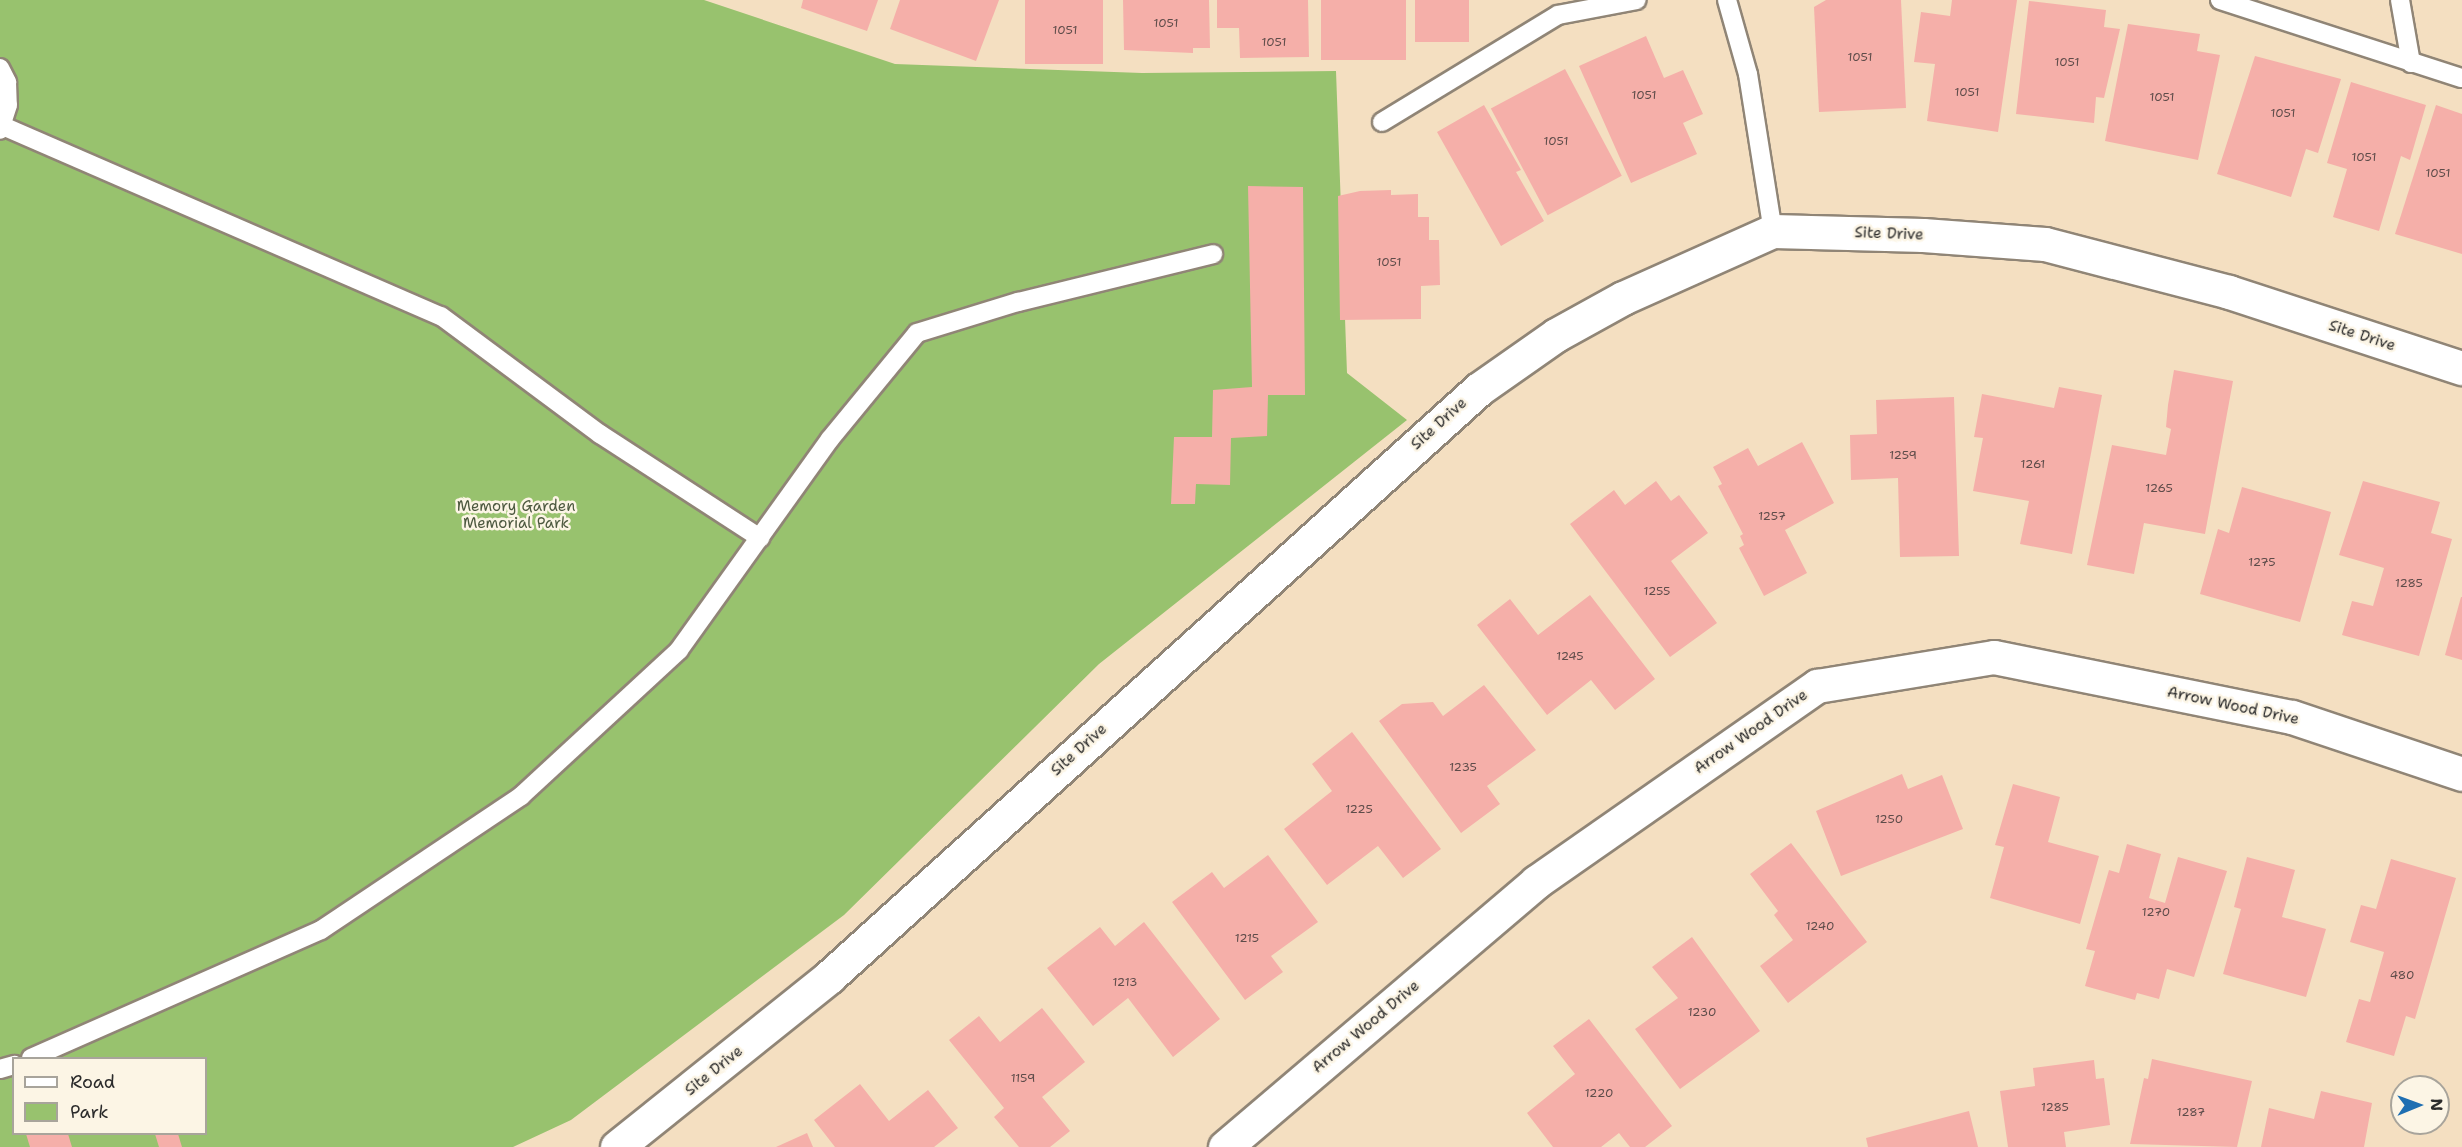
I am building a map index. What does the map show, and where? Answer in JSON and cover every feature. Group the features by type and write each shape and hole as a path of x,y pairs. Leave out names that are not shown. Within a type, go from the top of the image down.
{"street":[{"name":"Site Drive","path":"617,1147 829,977 1479,389 1556,335 1623,298 1773,231 1923,235 2045,244 2229,292 2462,368"},
{"name":"Arrow Wood Drive","path":"1225,1147 1536,882 1817,686 1994,657 2292,717 2462,774"}],"lane":[{"path":"1382,122 1553,8 1637,0"},
{"path":"1727,0 1748,74 1773,231"},
{"path":"2220,0 2462,78"},
{"path":"2400,0 2411,63"},
{"path":"0,68 7,82 8,105 1,128 441,316 600,434 760,538"},
{"path":"35,1057 321,930 521,796 679,650 830,439 917,333 1018,302 1213,254"}],"green space":[{"name":"Memory Garden Memorial Park","path":"0,0 704,0 895,64 1142,73 1336,71 1347,373 1407,420 1099,664 844,915 571,1120 513,1147 0,1147"}],"building":[{"path":"803,0 878,0 867,31 801,8"},
{"path":"900,0 999,0 976,61 890,29"},
{"path":"1025,0 1103,0 1103,64 1025,64"},
{"path":"1123,0 1209,0 1210,48 1193,48 1193,53 1124,50"},
{"path":"1217,0 1308,0 1309,57 1240,58 1239,28 1217,28"},
{"path":"1321,0 1406,0 1406,60 1321,60"},
{"path":"1415,0 1469,0 1469,42 1415,42"},
{"path":"1826,0 1901,0 1906,108 1819,112 1814,7"},
{"path":"1952,0 2017,0 1998,132 1927,121 1935,64 1914,62 1921,12 1950,16"},
{"path":"2029,1 2106,10 2104,27 2120,29 2104,98 2096,97 2094,123 2016,114"},
{"path":"2128,24 2200,34 2197,51 2220,55 2198,160 2105,141"},
{"path":"1646,36 1664,78 1683,70 1703,114 1683,123 1697,154 1631,183 1579,66"},
{"path":"2255,56 2341,79 2318,153 2306,149 2291,197 2217,174"},
{"path":"1565,69 1622,176 1548,215 1491,108"},
{"path":"2351,82 2426,105 2410,160 2401,156 2379,231 2333,217 2347,169 2327,163"},
{"path":"1484,105 1521,170 1516,172 1544,221 1501,246 1437,132"},
{"path":"2436,105 2462,114 2462,254 2395,234"},
{"path":"1248,186 1303,187 1305,395 1268,395 1267,436 1231,438 1230,485 1196,484 1195,504 1171,504 1174,437 1212,437 1213,390 1252,387"},
{"path":"1391,190 1391,195 1418,194 1418,217 1429,217 1429,240 1439,240 1440,285 1421,286 1421,319 1340,320 1338,196 1360,191"},
{"path":"2174,370 2233,381 2205,534 2144,523 2134,574 2087,565 2112,445 2166,455 2171,429 2166,427 2168,405"},
{"path":"2059,387 2102,395 2072,554 2020,544 2029,501 1973,491 1983,438 1974,437 1982,394 2054,408"},
{"path":"1954,397 1959,556 1900,557 1898,478 1851,480 1850,435 1877,434 1876,400"},
{"path":"1802,442 1834,503 1785,530 1807,573 1764,596 1739,548 1744,545 1740,536 1743,534 1718,486 1722,484 1713,467 1748,448 1758,466"},
{"path":"1656,481 1671,501 1679,495 1708,533 1671,561 1717,623 1670,657 1570,524 1614,490 1625,505"},
{"path":"2363,481 2440,502 2431,533 2452,539 2419,656 2342,635 2352,601 2373,606 2384,568 2339,555"},
{"path":"2242,487 2331,512 2300,622 2200,594 2218,529 2229,533"},
{"path":"1590,595 1655,679 1615,710 1591,680 1547,715 1477,625 1510,599 1538,635"},
{"path":"2462,597 2462,660 2445,655"},
{"path":"1484,685 1536,750 1487,786 1500,804 1461,833 1379,721 1402,704 1433,702 1443,716"},
{"path":"1352,732 1441,849 1403,878 1378,846 1327,885 1284,829 1332,791 1312,764"},
{"path":"1902,774 1908,789 1942,775 1963,829 1841,876 1816,811"},
{"path":"2013,784 2060,797 2048,842 2099,856 2080,924 1990,898 2004,847 1995,845"},
{"path":"1791,843 1867,942 1788,1003 1760,966 1793,940 1774,915 1778,911 1750,874"},
{"path":"2127,844 2161,854 2149,898 2165,903 2178,857 2227,871 2194,977 2167,969 2159,999 2137,993 2135,1000 2085,986 2095,951 2086,949 2109,870 2119,873"},
{"path":"1268,855 1318,922 1271,956 1283,972 1245,1000 1172,902 1212,872 1224,888"},
{"path":"2247,857 2295,870 2282,917 2326,929 2306,997 2223,974 2241,909 2234,907"},
{"path":"2391,859 2456,878 2415,1019 2406,1016 2394,1056 2346,1042 2359,999 2370,1002 2384,952 2350,942 2361,905 2376,909"},
{"path":"1144,922 1220,1019 1173,1057 1128,998 1093,1026 1047,968 1100,927 1115,946"},
{"path":"1692,937 1760,1031 1680,1089 1635,1029 1678,998 1652,967"},
{"path":"1042,1008 1085,1062 1042,1097 1070,1131 1050,1147 1019,1147 994,1117 1004,1108 949,1040 979,1016 1000,1042"},
{"path":"1589,1019 1672,1126 1645,1147 1630,1147 1619,1133 1601,1147 1553,1147 1527,1113 1575,1074 1553,1046"},
{"path":"2152,1059 2252,1081 2237,1147 2130,1144 2144,1078 2148,1079"},
{"path":"2094,1060 2096,1079 2104,1078 2110,1125 2064,1132 2066,1147 2008,1147 2000,1091 2035,1086 2033,1068"},
{"path":"860,1084 889,1121 928,1090 958,1128 934,1147 835,1147 814,1120"},
{"path":"2321,1091 2372,1103 2364,1147 2261,1147 2269,1108 2314,1119"},
{"path":"1969,1111 1978,1147 1868,1147 1866,1138"},
{"path":"807,1133 813,1147 776,1147"},
{"path":"26,1135 68,1135 72,1147 30,1147"},
{"path":"155,1135 178,1135 182,1147 159,1147"}]}
